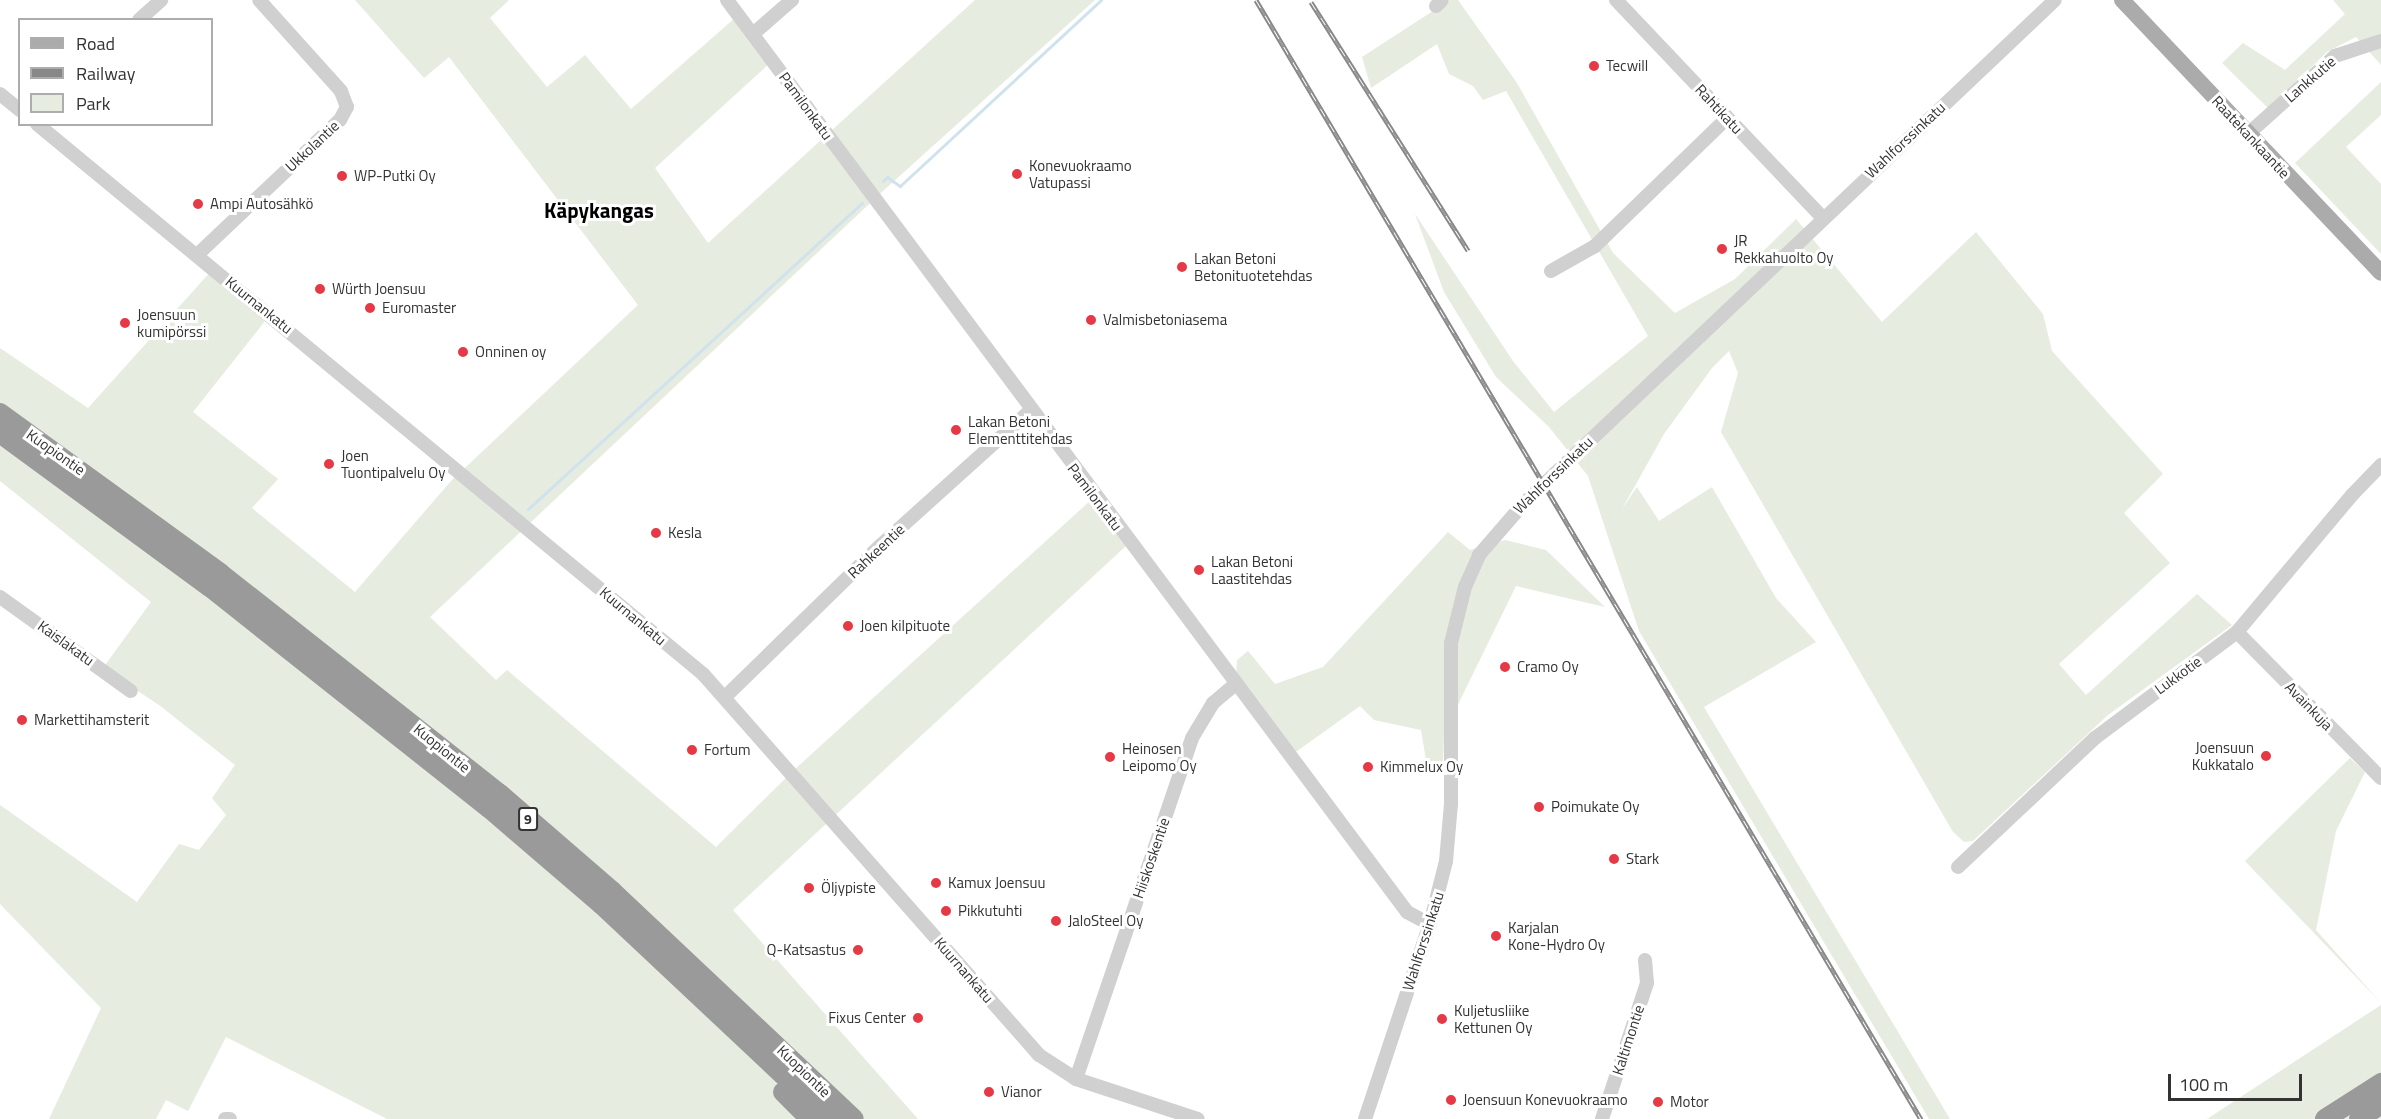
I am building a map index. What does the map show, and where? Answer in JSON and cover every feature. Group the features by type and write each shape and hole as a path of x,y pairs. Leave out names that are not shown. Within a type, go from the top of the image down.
{"highway":[{"name":"Kuopiontie","path":"0,413 339,678 601,904 830,1119"},
{"name":"Kuopiontie","path":"0,433 311,655"},
{"name":"Kuopiontie","path":"339,678 500,794 612,891 854,1119"},
{"path":"701,998 727,1035 810,1119"},
{"path":"2325,1119 2381,1083"},
{"path":"2359,1119 2381,1104"}],"main road":[{"name":"Raatekankaantie","path":"2122,0 2381,273"}],"street":[{"path":"141,18 160,0"},
{"name":"Ukkolantie","path":"197,255 340,120 347,107 341,91 258,0"},
{"name":"Pamilonkatu","path":"727,0 1030,411 1407,912 1430,924"},
{"path":"753,34 792,0"},
{"name":"Wahlforssinkatu","path":"1365,1119 1430,924 1450,833 1451,643 1465,587 1479,555 1524,502 1822,217 2055,0"},
{"name":"Rahtikatu","path":"1624,3 1727,118 1822,217"},
{"name":"Lankkutie","path":"2248,134 2335,56 2381,40"},
{"path":"0,94 18,108"},
{"path":"1551,271 1594,246 1727,118"},
{"name":"Kuurnankatu","path":"39,126 726,696 1025,1041 1051,1065 1076,1079 1198,1119"},
{"name":"Rahkeentie","path":"726,696 881,545 1030,411"},
{"name":"Lukkotie","path":"1958,867 2095,738 2237,632 2352,495 2381,465"},
{"name":"Kaislakatu","path":"0,597 131,691"},
{"name":"Avainkuja","path":"2237,632 2381,778"},
{"name":"Hiiskoskentie","path":"1076,1079 1192,738 1212,703 1236,684"},
{"name":"Kaltimontie","path":"1602,1119 1647,983 1645,960"},
{"path":"225,1119 230,1119"}],"green space":[{"path":"355,0 509,0 490,18 547,87 585,55 631,109 736,17 770,63 655,168 708,243 975,0 1095,0 883,191 430,617 496,680 507,670 716,847 794,770 1091,500 1127,545 733,910 918,1119 387,1119 226,1037 188,1111 166,1100 156,1119 49,1119 101,1008 0,904 0,805 137,902 179,844 199,850 226,815 212,798 235,765 159,705 103,668 151,602 0,481 0,348 88,408 213,269 269,316 193,412 278,479 252,508 355,592 451,481 638,305 449,57 424,78"},
{"path":"1450,0 1458,0 1517,83 1613,253 1675,313 1735,279 1796,219 1882,322 1976,232 2043,314 2052,351 2163,474 2124,513 2170,563 2059,664 2086,695 2197,594 2232,625 2108,715 1973,841 1964,842 1953,832 1721,432 1738,373 1729,351 1712,368 1664,434 1622,509 1637,487 1659,521 1712,487 1776,598 1816,642 1704,707 1950,1119 1929,1119 1639,631 1588,476 1549,427 1496,377 1444,292 1415,214 1513,361 1554,412 1648,336 1506,91 1483,100 1473,86 1449,74 1437,44 1371,88 1362,57"},
{"path":"2333,0 2381,0 2381,65 2356,37 2327,52 2268,108 2222,63 2243,43 2285,70 2345,14"},
{"path":"2381,82 2381,115 2346,147 2381,184 2381,254 2295,163"},
{"path":"1448,532 1470,550 1505,540 1546,550 1605,607 1516,586 1444,733 1443,766 1427,766 1421,730 1374,720 1360,706 1286,759 1235,690 1237,660 1248,651 1275,684 1323,667"},
{"path":"2350,758 2365,772 2336,831 2316,930 2381,1003 2245,861"},
{"path":"2381,1005 2381,1119 2207,1119"}],"waterway":[{"path":"883,181 887,177 900,186 1101,0"},
{"path":"528,509 862,203"}],"railway":[{"path":"1256,0 1921,1119"},
{"path":"1311,2 1468,250"}],"place":[{"name":"Tecwill","path":"1594,66"},
{"name":"Konevuokraamo Vatupassi","path":"1017,174"},
{"name":"WP-Putki Oy","path":"342,176"},
{"name":"Ampi Autosähkö","path":"198,204"},
{"name":"JR Rekkahuolto Oy","path":"1722,249"},
{"name":"Lakan Betoni Betonituotetehdas","path":"1182,267"},
{"name":"Würth Joensuu","path":"320,289"},
{"name":"Euromaster","path":"370,308"},
{"name":"Valmisbetoniasema","path":"1091,320"},
{"name":"Joensuun kumipörssi","path":"125,323"},
{"name":"Onninen oy","path":"463,352"},
{"name":"Lakan Betoni Elementtitehdas","path":"956,430"},
{"name":"Joen Tuontipalvelu Oy","path":"329,464"},
{"name":"Kesla","path":"656,533"},
{"name":"Lakan Betoni Laastitehdas","path":"1199,570"},
{"name":"Joen kilpituote","path":"848,626"},
{"name":"Cramo Oy","path":"1505,667"},
{"name":"Markettihamsterit","path":"22,720"},
{"name":"Fortum","path":"692,750"},
{"name":"Joensuun Kukkatalo","path":"2266,756"},
{"name":"Heinosen Leipomo Oy","path":"1110,757"},
{"name":"Kimmelux Oy","path":"1368,767"},
{"name":"Poimukate Oy","path":"1539,807"},
{"name":"Stark","path":"1614,859"},
{"name":"Kamux Joensuu","path":"936,883"},
{"name":"Öljypiste","path":"809,888"},
{"name":"Pikkutuhti","path":"946,911"},
{"name":"JaloSteel Oy","path":"1056,921"},
{"name":"Karjalan Kone-Hydro Oy","path":"1496,936"},
{"name":"Q-Katsastus","path":"858,950"},
{"name":"Fixus Center","path":"918,1018"},
{"name":"Kuljetusliike Kettunen Oy","path":"1442,1019"},
{"name":"Vianor","path":"989,1092"},
{"name":"Joensuun Konevuokraamo","path":"1451,1100"},
{"name":"Motor","path":"1658,1102"}],"district":[{"name":"Käpykangas","path":"599,210"}]}
